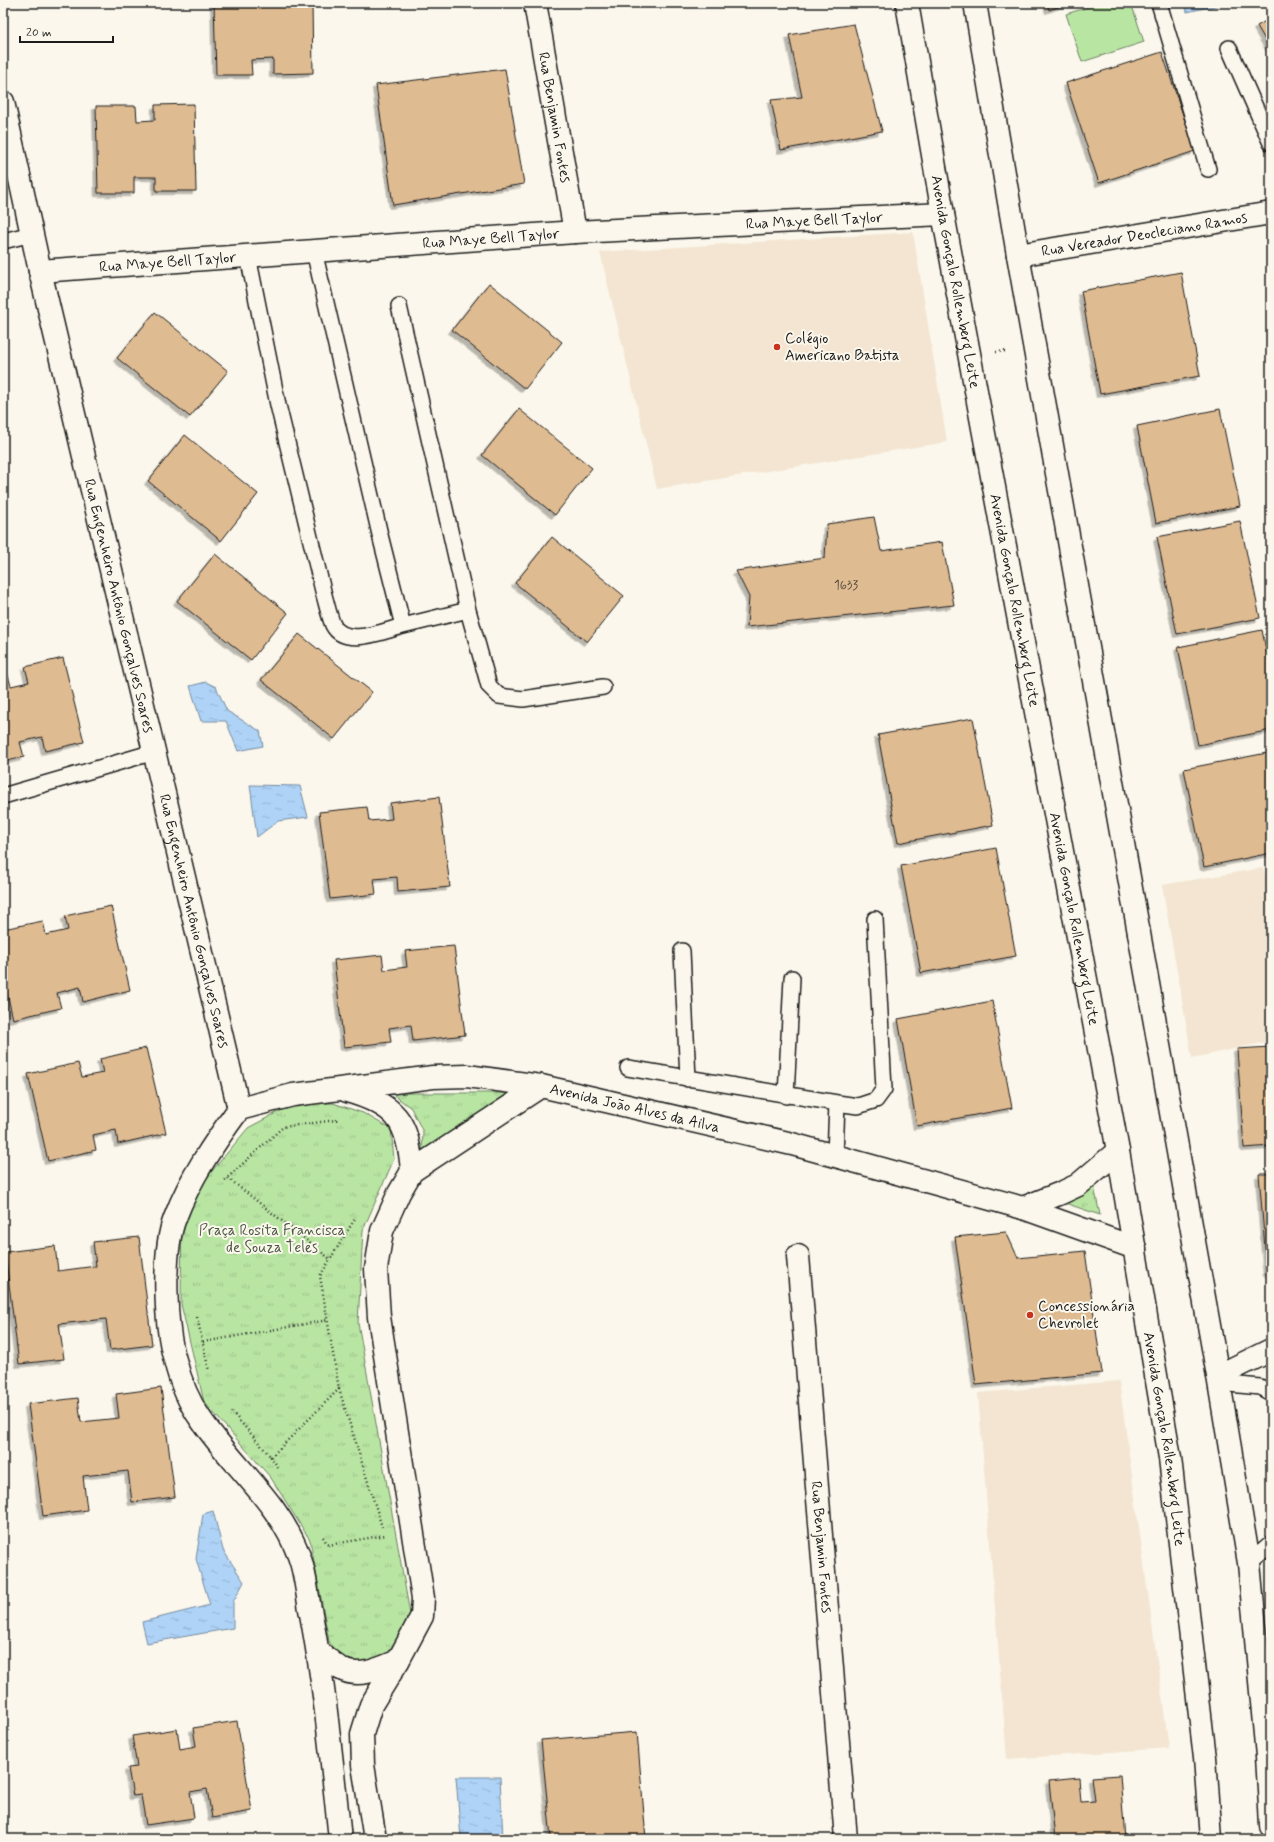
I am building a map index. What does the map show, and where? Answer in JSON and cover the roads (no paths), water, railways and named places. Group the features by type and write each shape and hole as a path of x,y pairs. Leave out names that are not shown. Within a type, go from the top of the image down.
{"street":[{"name":"Rua Benjamin Fontes","path":"535,3 575,232"},
{"name":"Avenida Gonçalo Rollemberg Leite","path":"907,3 943,214 1118,1151 1170,1458 1205,1758 1211,1839"},
{"path":"975,3 1018,255 1219,1379 1249,1563 1267,1756 1271,1825"},
{"name":"Rua Engenheiro Antônio Gonçalves Soares","path":"3,102 40,272 239,1109"},
{"name":"Rua Vereador Deocleciano Ramos","path":"1018,255 1271,213"},
{"name":"Rua Maye Bell Taylor","path":"40,272 575,232 943,214"},
{"name":"Avenida João Alves da Ailva","path":"239,1109 293,1095 433,1077 467,1076 541,1086 792,1144 1023,1208 1135,1248"},
{"path":"375,1839 363,1765 362,1734 371,1705 398,1661 422,1616 423,1598 379,1317 376,1269 382,1231 399,1193 412,1171 541,1086"},
{"path":"339,1088 366,1096 383,1104 394,1113 405,1130 411,1156 412,1171"},
{"path":"239,1109 204,1160 189,1186 174,1220 167,1255 168,1312 174,1359 186,1393 200,1418 223,1448 269,1501 289,1533 300,1558 318,1651 340,1839"},
{"path":"1023,1208 1061,1193 1078,1184 1118,1151"},
{"name":"Rua Benjamin Fontes","path":"798,1256 846,1839"},
{"path":"1219,1379 1271,1350"},
{"path":"318,1651 342,1669 359,1673 373,1671 398,1661"}],"lane":[{"path":"1159,3 1208,169"},
{"path":"1230,48 1271,143"},
{"path":"3,241 32,234"},
{"path":"314,251 403,626"},
{"path":"248,256 278,405 324,595 333,625 341,635 353,638 468,610"},
{"path":"399,306 468,610 489,686 499,696 523,699 603,687"},
{"path":"3,796 154,752"},
{"path":"628,1068 786,1096 858,1106 876,1100 884,1089 875,919"},
{"path":"682,951 688,1078"},
{"path":"786,1096 792,978"},
{"path":"835,1156 837,1103"},
{"path":"1219,1379 1260,1387 1271,1393"},
{"path":"1249,1563 1271,1544"}],"water":[{"path":"1185,3 1218,3 1219,5 1187,12"},
{"path":"206,682 216,687 227,711 260,731 263,746 238,751 226,721 201,721 190,686"},
{"path":"250,785 300,786 308,817 278,821 257,837"},
{"path":"213,1511 223,1550 244,1582 233,1602 233,1628 147,1643 142,1622 210,1605 196,1559 203,1514"},
{"path":"456,1777 500,1777 503,1839 461,1839"}],"place":[{"name":"Colégio Americano Batista","path":"777,347"},
{"name":"Concessionária Chevrolet","path":"1030,1315"}],"park label":[{"name":"Praça Rosita Francisca de Souza Teles","path":"272,1238"}]}
